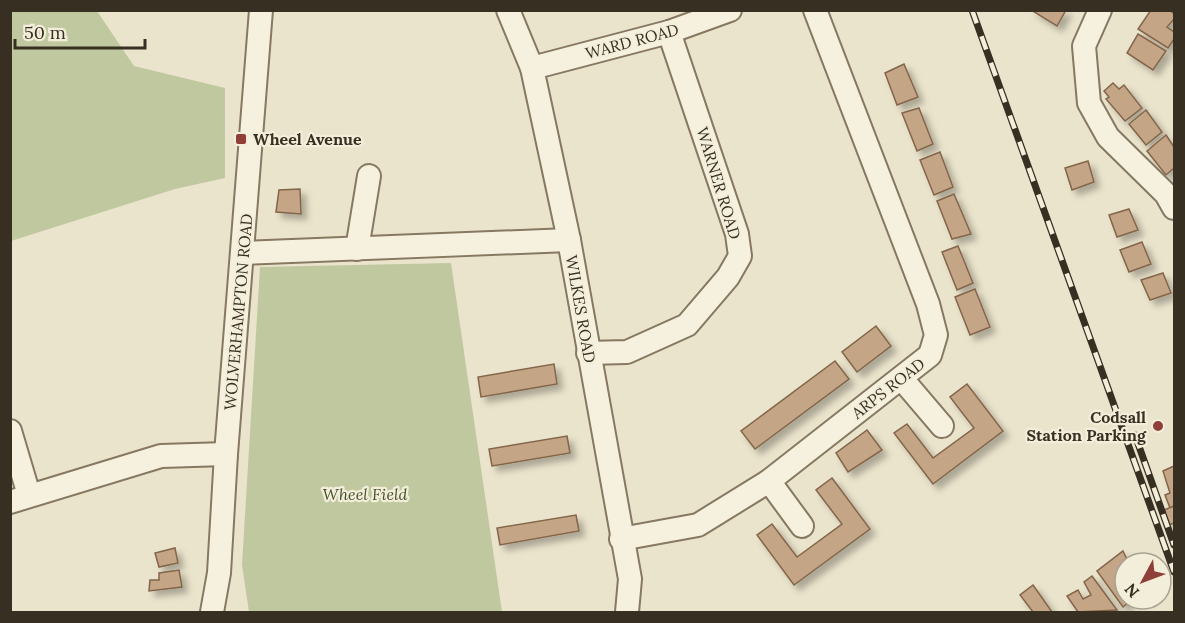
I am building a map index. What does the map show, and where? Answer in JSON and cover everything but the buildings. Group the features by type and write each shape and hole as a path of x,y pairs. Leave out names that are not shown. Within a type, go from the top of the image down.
{"street":[{"name":"WOLVERHAMPTON ROAD","path":"212,612 219,573 226,454 261,10"},
{"name":"WILKES ROAD","path":"508,10 532,68 569,240 630,579 629,612"},
{"name":"WARD ROAD","path":"532,68 669,32 730,10"},
{"name":"ARPS ROAD","path":"621,539 698,525 769,481 930,355 936,335 928,304 815,10"},
{"path":"1100,10 1084,46 1089,103 1108,137 1166,194 1174,208"},
{"name":"WARNER ROAD","path":"588,353 627,352 687,325 728,277 740,256 737,234 669,32"},
{"path":"357,249 369,176"},
{"path":"243,253 569,240"},
{"path":"902,379 942,426"},
{"path":"10,431 20,498 161,456 226,454"},
{"path":"769,481 802,526"}],"green space":[{"path":"11,10 97,11 134,66 225,88 225,178 175,189 11,241"},
{"name":"Wheel Field","path":"451,263 502,612 249,612 242,565 260,267"}],"railway":[{"path":"972,10 1174,572"},
{"path":"1135,435 1174,545"}],"place":[{"name":"Wheel Avenue","path":"241,139"},
{"name":"Codsall Station Parking","path":"1158,426"}]}
